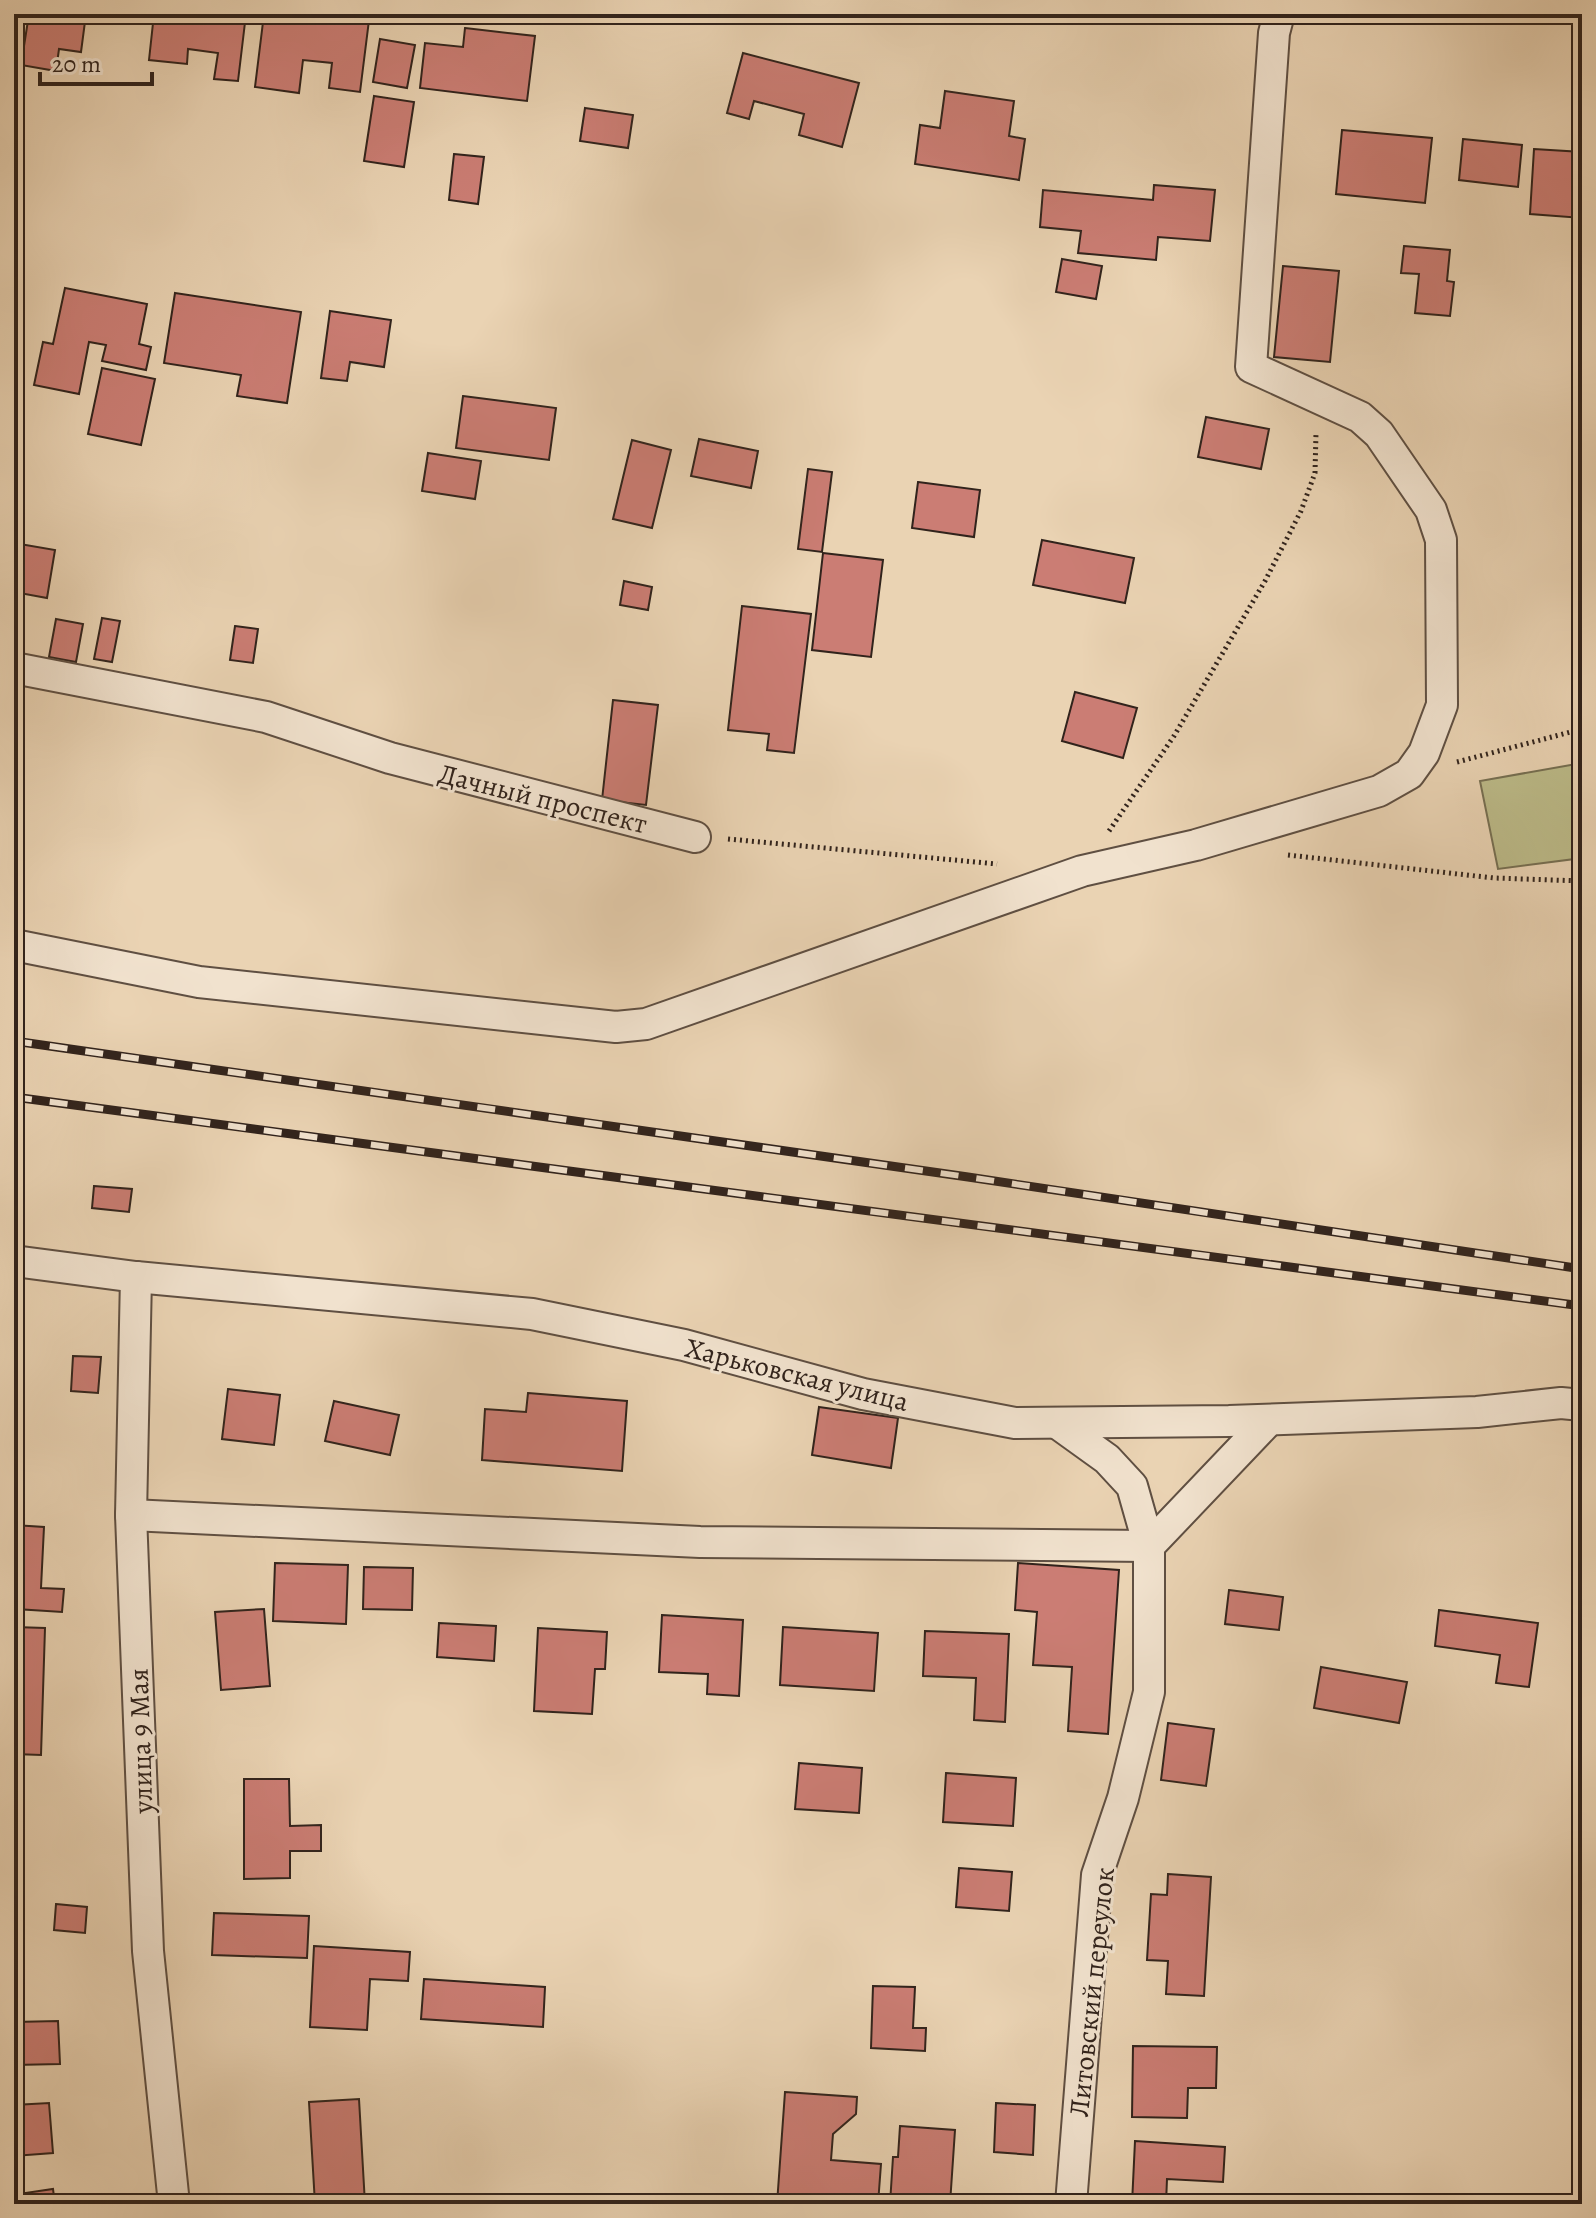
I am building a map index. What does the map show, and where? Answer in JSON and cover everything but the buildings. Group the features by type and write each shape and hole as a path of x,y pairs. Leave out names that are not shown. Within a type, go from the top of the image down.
{"street":[{"path":"14,945 199,982 616,1027 646,1024 1082,871 1196,845 1379,791 1409,774 1424,753 1442,705 1441,540 1431,510 1379,434 1360,417 1251,367 1274,33 1279,14"},
{"name":"Дачный проспект","path":"14,668 266,717 390,758 695,837"},
{"name":"Харьковская улица","path":"14,1261 136,1277 532,1314 684,1345 863,1394 1015,1423 1269,1420 1477,1412 1561,1403 1582,1405"},
{"name":"улица 9 Мая","path":"136,1277 131,1515 148,1951 174,2204"},
{"path":"131,1515 700,1542 1149,1546 1269,1420"},
{"name":"Литовский переулок","path":"1057,1423 1107,1459 1132,1486 1149,1546 1149,1692 1123,1798 1097,1875 1071,2204"}],"path":[{"path":"1082,871 1174,736 1265,581 1301,511 1315,473 1317,422"},
{"path":"1409,774 1582,729"},
{"path":"695,837 1005,864"},
{"path":"1274,854 1494,878 1582,881"}],"shaded area":[{"path":"1582,763 1582,858 1498,869 1480,781"}],"railway":[{"path":"14,1041 968,1177 1582,1269"},
{"path":"14,1097 1582,1306"}]}
